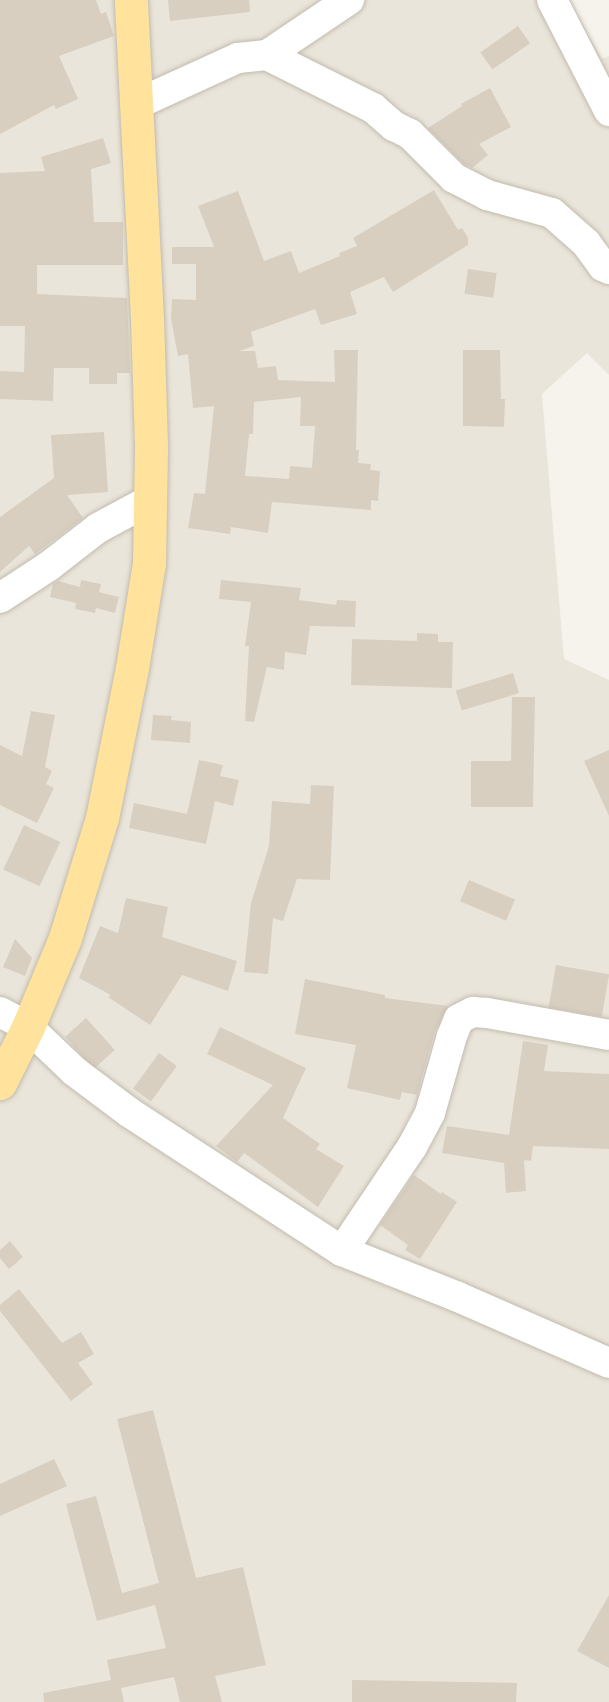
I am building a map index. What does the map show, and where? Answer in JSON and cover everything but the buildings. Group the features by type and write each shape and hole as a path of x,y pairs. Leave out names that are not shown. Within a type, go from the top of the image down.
{"main road":[{"path":"0,1083 28,1027 65,938 102,818 132,668 149,563 147,319 131,0"}],"street":[{"path":"137,104 237,58 267,55 349,0"},
{"path":"552,0 609,111"},
{"path":"267,55 344,96 373,108 394,126 410,134 454,178 487,195 552,213 586,243 603,266 609,269"},
{"path":"0,598 98,528 150,500"},
{"path":"0,1012 28,1027 74,1071 130,1113 342,1251 458,1297 609,1363"},
{"path":"342,1251 412,1147 430,1113 459,1019 473,1012 487,1013 609,1035"}],"shaded area":[{"path":"0,0 569,0 602,59 609,56 609,375 587,353 542,394 564,659 609,680 609,1702 0,1702"}]}
